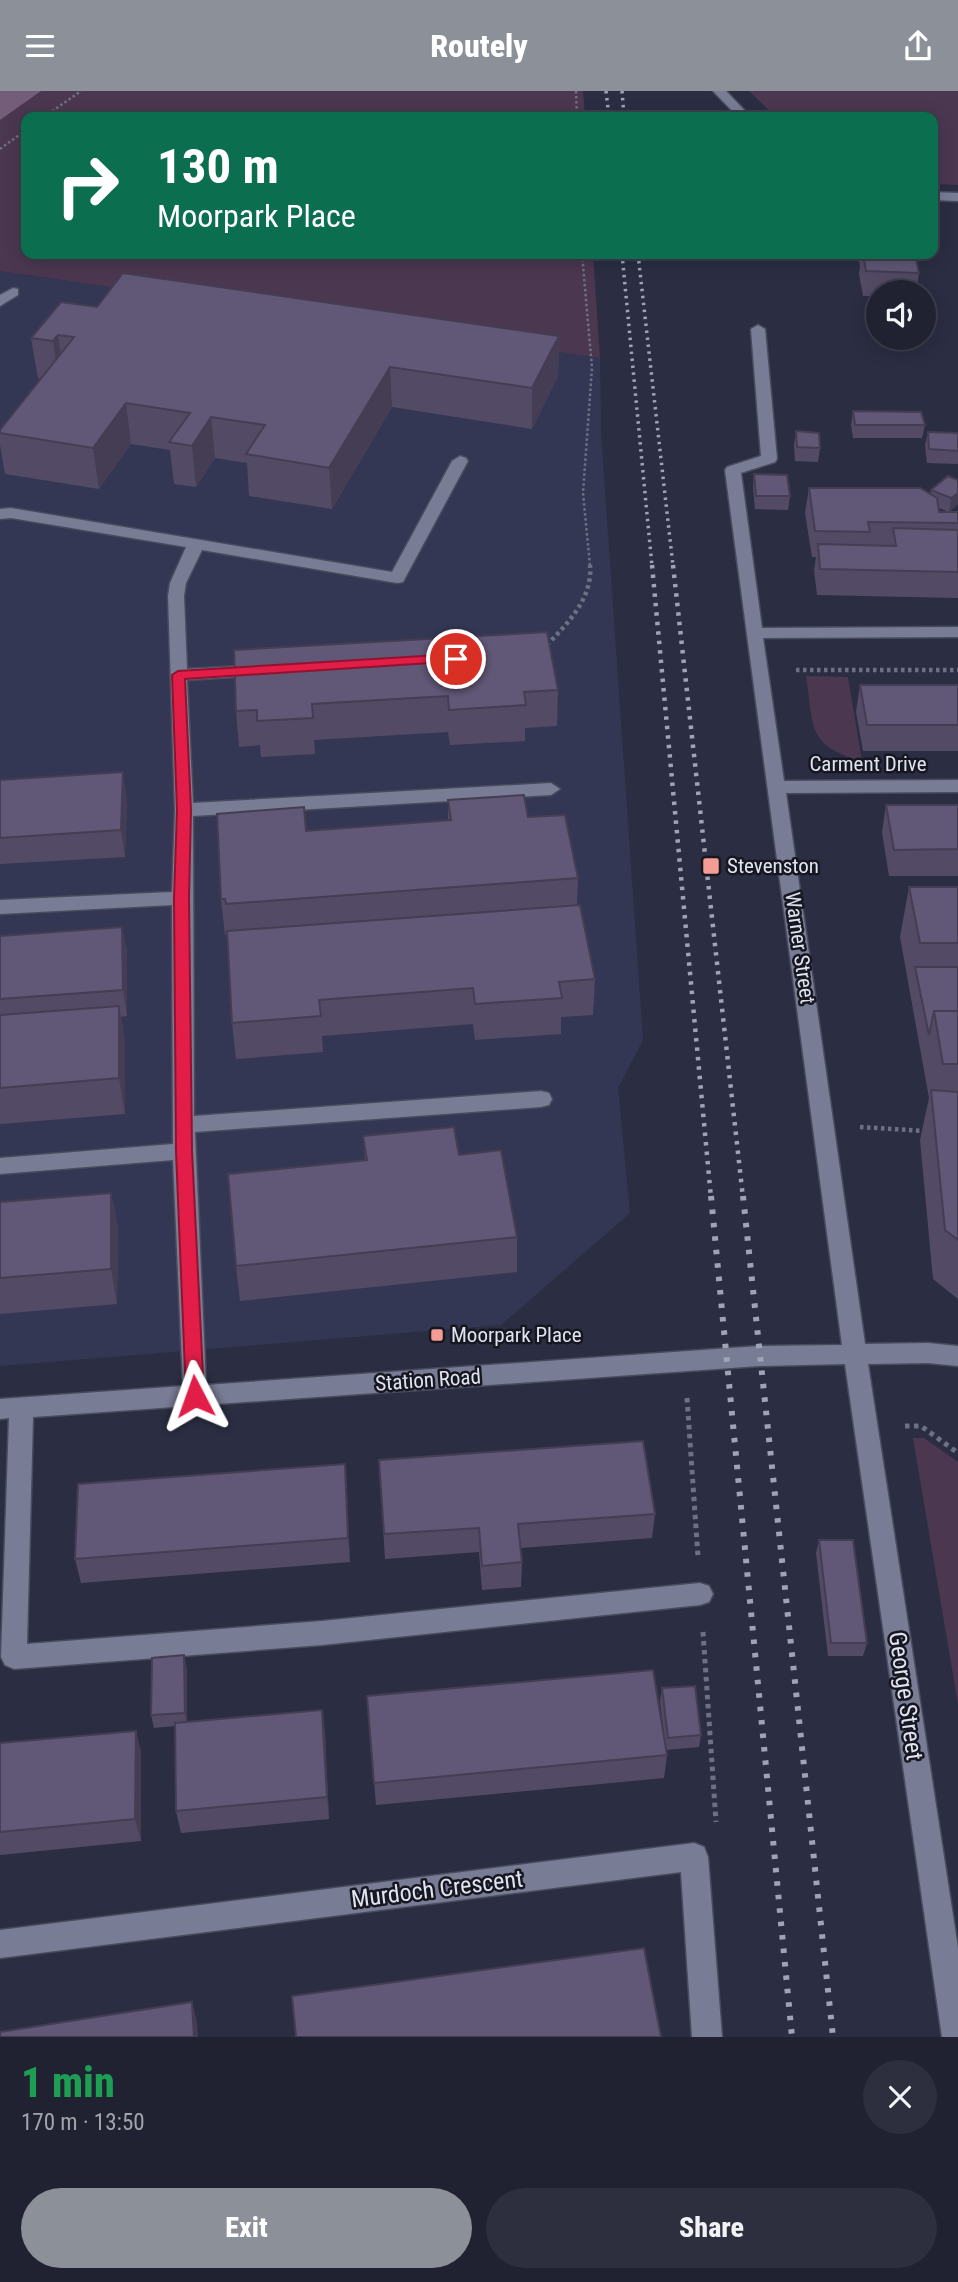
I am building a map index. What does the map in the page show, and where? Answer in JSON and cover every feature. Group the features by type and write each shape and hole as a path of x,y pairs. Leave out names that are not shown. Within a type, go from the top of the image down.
{"street":[{"path":"719,91 740,112"},
{"path":"938,196 958,197"},
{"path":"0,302 13,292"},
{"name":"Warner Street","path":"758,329 769,459 733,470 856,1356"},
{"path":"0,514 11,513 397,578 460,461"},
{"path":"195,544 178,583 176,596 184,810 184,1151 195,1396"},
{"path":"755,633 958,632"},
{"path":"178,675 289,669"},
{"name":"Carment Drive","path":"777,787 958,786"},
{"path":"184,810 551,789"},
{"path":"0,907 182,898"},
{"path":"184,1125 541,1099"},
{"path":"0,1166 184,1151"},
{"name":"Station Road","path":"11,1408 759,1356 928,1353 958,1356"},
{"name":"George Street","path":"856,1356 957,2037"},
{"path":"11,1408 14,1657 322,1633 700,1594"},
{"name":"Murdoch Crescent","path":"0,1944 694,1857 707,2037"}],"path":[{"path":"51,112 81,91"},
{"path":"576,91 577,112"},
{"path":"0,149 21,134"},
{"path":"539,653 578,612 591,574 583,493 592,368 582,259"},
{"path":"761,671 958,670"},
{"path":"825,1125 931,1131"},
{"path":"866,1427 921,1426 958,1453"}],"shaded area":[{"path":"0,91 583,91 585,112 21,112 21,259 593,259 600,358 0,271"},
{"path":"0,91 41,91 0,120"},
{"path":"749,91 958,91 958,185 938,184 938,112 771,112"},
{"path":"0,271 600,358 601,433 643,1040 618,1088 630,1213 501,1325 0,1366"},
{"path":"806,676 848,677 862,761 831,748 816,732"},
{"path":"913,1438 924,1438 958,1462 958,1704"}],"building":[{"path":"864,259 916,259 919,273 866,271"},
{"path":"123,273 559,336 532,388 390,367 329,468 246,454 265,425 211,417 192,446 169,442 190,413 126,403 93,448 0,433 74,337 58,335 53,341 31,338 61,302 97,307"},
{"path":"853,411 921,412 925,425 855,425"},
{"path":"796,431 819,433 820,448 797,447"},
{"path":"928,432 958,433 958,451 929,449"},
{"path":"754,474 787,475 790,496 756,496"},
{"path":"948,476 958,480 958,493 951,498 931,490"},
{"path":"809,488 920,488 937,498 939,512 958,512 958,523 868,522 870,532 815,531"},
{"path":"893,528 958,530 958,572 820,569 818,544 896,546"},
{"path":"547,632 558,690 524,692 526,705 449,710 448,696 312,704 313,718 257,721 257,710 236,711 234,650"},
{"path":"860,685 958,685 958,725 867,725"},
{"path":"123,772 121,830 0,838 0,780"},
{"path":"524,795 528,817 565,815 578,878 226,904 225,899 221,899 217,814 304,807 306,831 451,820 448,800"},
{"path":"886,805 958,805 958,849 894,850"},
{"path":"909,887 958,887 958,943 920,943"},
{"path":"580,905 595,979 559,982 562,998 475,1004 473,988 319,1000 321,1016 232,1023 227,931"},
{"path":"122,927 123,990 0,999 0,936"},
{"path":"915,967 958,967 958,1011 934,1011 929,1035"},
{"path":"119,1006 119,1078 0,1088 0,1015"},
{"path":"934,1011 958,1011 958,1064 943,1064"},
{"path":"931,1090 958,1092 958,1240 945,1230"},
{"path":"454,1127 459,1155 501,1150 517,1237 236,1266 228,1174 367,1160 363,1136"},
{"path":"111,1193 111,1269 0,1278 0,1202"},
{"path":"643,1441 655,1514 518,1524 522,1562 482,1566 479,1528 384,1534 379,1460"},
{"path":"345,1464 348,1538 75,1559 78,1484"},
{"path":"819,1540 853,1540 867,1643 831,1643"},
{"path":"184,1655 185,1713 151,1715 152,1658"},
{"path":"653,1670 667,1755 374,1783 367,1696"},
{"path":"695,1686 701,1735 668,1738 662,1688"},
{"path":"322,1710 327,1797 176,1811 175,1723"},
{"path":"136,1731 135,1819 0,1832 0,1743"},
{"path":"644,1948 661,2037 296,2037 292,1996"},
{"path":"192,2002 194,2037 0,2037 0,2032"}],"railway":[{"path":"606,91 608,112"},
{"path":"622,91 624,112"},
{"path":"622,259 652,566"},
{"path":"639,259 673,566"},
{"path":"652,565 711,1198"},
{"path":"673,565 743,1198"},
{"path":"711,1196 792,2037"},
{"path":"743,1196 833,2037"}],"place":[{"name":"Stevenston","path":"711,866"},
{"name":"Moorpark Place","path":"437,1335"}],"route":[{"path":"195,1396 184,1151 184,810 178,675 456,659"}]}
